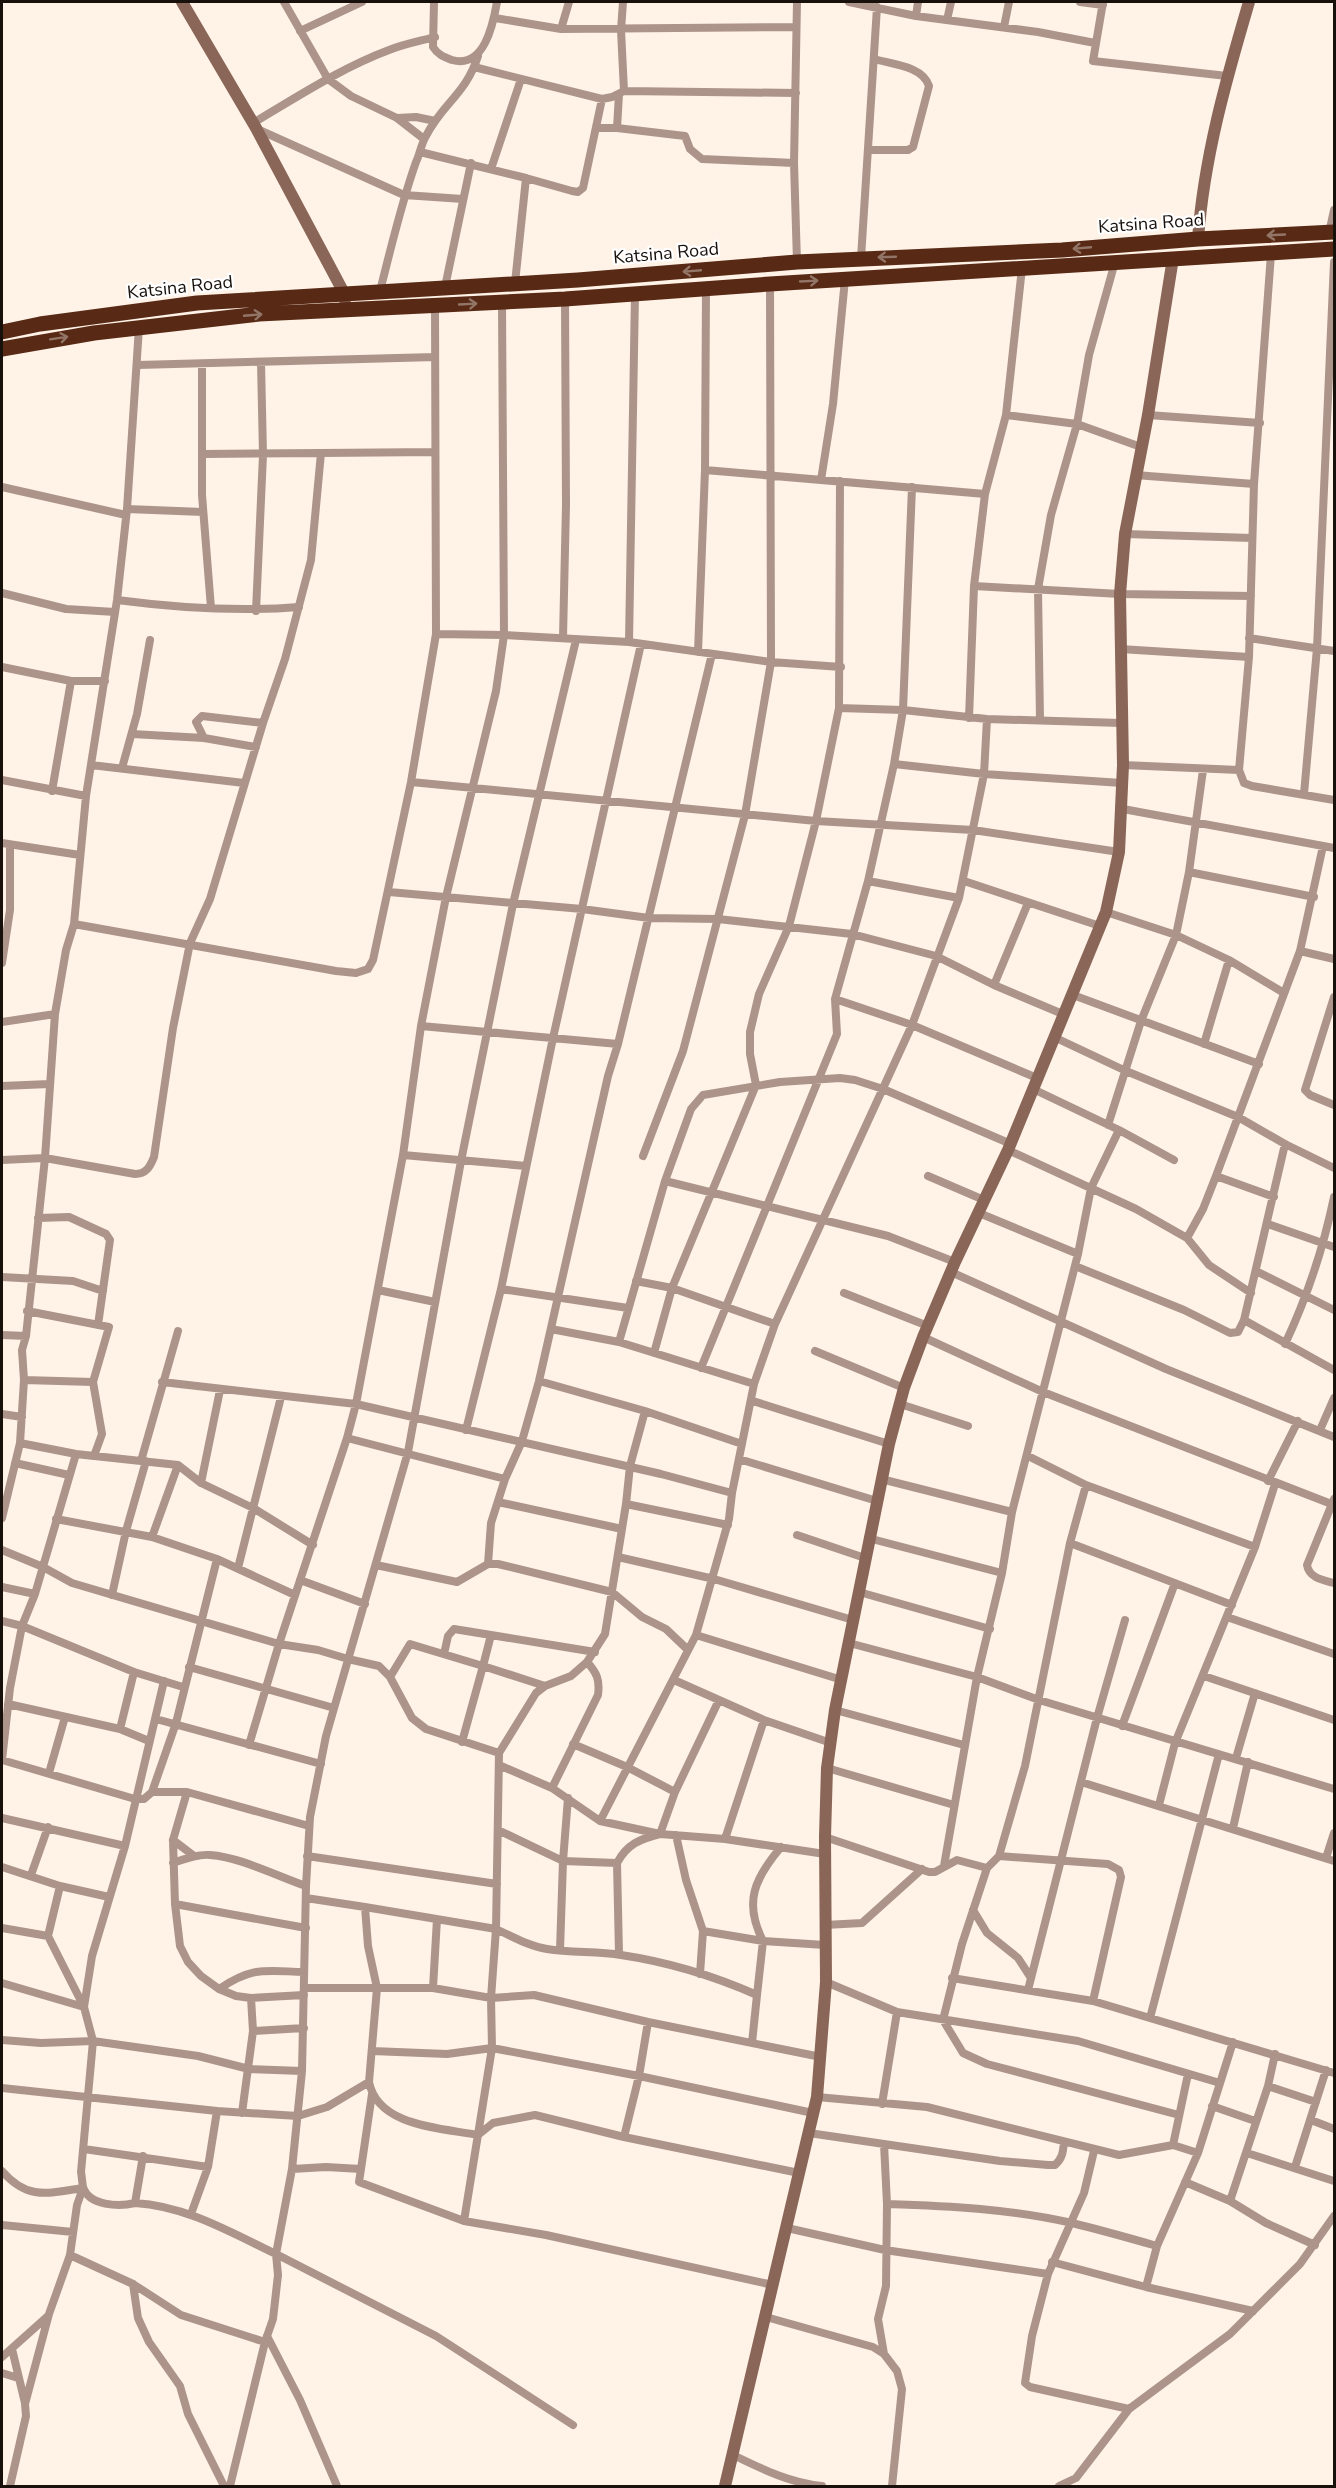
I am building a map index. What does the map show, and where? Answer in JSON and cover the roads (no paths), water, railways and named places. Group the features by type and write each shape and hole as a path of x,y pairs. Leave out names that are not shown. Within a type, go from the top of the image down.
{"highway":[{"name":"Katsina Road","path":"2,332 40,324 197,303 796,262 1062,250 1158,241 1332,232"},
{"path":"1158,241 1165,259"},
{"path":"2,349 50,339 259,314 565,299 845,279 1335,249"}],"street":[{"path":"182,2 254,126 344,293 346,310"},
{"path":"284,2 328,79 351,96 397,118 424,139"},
{"path":"300,31 362,2"},
{"path":"434,2 433,47 444,57 457,61 470,61 477,56"},
{"path":"380,291 404,195 424,139 435,121 457,96 474,67 495,18 498,2"},
{"path":"561,29 569,2"},
{"path":"617,128 622,93 623,2"},
{"path":"796,262 794,163 797,2"},
{"path":"849,2 860,2 916,16 1004,27 1095,43"},
{"path":"916,16 918,2"},
{"path":"947,20 951,2"},
{"path":"1004,27 1009,2"},
{"path":"1080,2 1103,3 1092,59 1095,62 1227,76"},
{"path":"1198,239 1205,170 1227,76 1249,2"},
{"path":"861,258 877,8"},
{"path":"495,18 561,29 796,27"},
{"path":"254,126 328,79 392,49 435,37"},
{"path":"868,150 908,150 913,147 929,86 927,78 919,72 874,59"},
{"path":"474,67 602,99 622,93 796,93"},
{"path":"491,169 521,79"},
{"path":"420,152 471,163 578,192 583,188 602,99"},
{"path":"397,118 416,117 435,121"},
{"path":"254,126 404,195 463,199"},
{"path":"597,128 617,128 685,136 690,149 702,159 794,163"},
{"path":"445,287 471,163"},
{"path":"515,283 526,178"},
{"path":"1332,232 1335,210"},
{"path":"1271,254 1254,484 1249,657 1239,770 1244,783 1251,786 1335,800"},
{"path":"725,2487 817,2097 826,1982 827,1768 835,1710 868,1538 889,1444 904,1388 925,1331 1009,1147 1056,1038 1106,912 1119,852 1123,809 1120,594 1125,534 1148,415 1165,259"},
{"path":"1040,720 1038,589 1051,515 1077,424 1089,355 1115,262"},
{"path":"1304,794 1317,648 1335,262"},
{"path":"969,718 974,586 985,494 1006,415 1022,268"},
{"path":"821,480 833,404 845,279"},
{"path":"644,1156 683,1052 745,815 771,662 770,284"},
{"path":"698,652 705,470 706,290"},
{"path":"629,642 635,294"},
{"path":"563,638 566,505 565,299"},
{"path":"249,1745 356,1404 403,1155 421,1026 446,897 496,691 504,635 502,302"},
{"path":"74,924 356,973 368,969 373,960 389,892 411,782 436,634 435,306"},
{"path":"2,1514 20,1443 24,1380 22,1350 26,1336 45,1158 55,1014 66,950 74,924 86,796 116,612 127,512 139,327"},
{"path":"138,365 435,357"},
{"path":"256,611 263,455 261,362"},
{"path":"202,364 203,512 211,608"},
{"path":"1006,415 1077,424 1141,447"},
{"path":"1148,415 1260,423"},
{"path":"203,454 435,452"},
{"path":"2,1160 45,1158 135,1174 140,1174 150,1167 154,1157 173,1028 190,943 210,899 244,783 285,659 314,547 321,453"},
{"path":"705,470 985,494"},
{"path":"1135,475 1254,484"},
{"path":"654,1353 672,1288 756,1085 750,1054 750,1032 759,994 789,926 816,821 839,708 841,667 840,481"},
{"path":"2,487 127,512 203,512"},
{"path":"701,1368 837,1034 835,999 881,826 903,710 912,487"},
{"path":"1125,534 1252,538"},
{"path":"974,586 1120,594 1251,596"},
{"path":"2,593 66,609 116,612"},
{"path":"117,600 181,608 256,611 299,607"},
{"path":"436,634 504,635 629,642 771,662 841,667"},
{"path":"1249,638 1335,651"},
{"path":"122,768 132,734 150,640"},
{"path":"230,2487 276,2302 276,2254 291,2169 302,2071 309,1826 334,1708 408,1452 461,1161 513,904 576,640"},
{"path":"466,1430 501,1289 553,1038 641,644"},
{"path":"1120,649 1249,657"},
{"path":"488,1564 491,1523 505,1479 522,1441 539,1381 608,1076 618,1044 712,654"},
{"path":"2,667 71,681 105,681"},
{"path":"52,791 71,681"},
{"path":"839,708 903,710 987,719 1122,723"},
{"path":"204,738 196,722 202,716 263,723"},
{"path":"600,1821 696,1635 728,1525 732,1493 753,1401 754,1384 775,1324 912,1024 959,898 984,774 987,719"},
{"path":"132,734 204,738 256,747"},
{"path":"894,764 984,774 1122,783"},
{"path":"91,765 244,783"},
{"path":"1123,765 1239,770"},
{"path":"1108,1125 1141,1021 1176,936 1189,872 1203,770"},
{"path":"2,780 86,796"},
{"path":"411,782 745,815 881,826 973,830 1119,852"},
{"path":"1123,809 1335,849"},
{"path":"2,956 10,910 6,844 80,855"},
{"path":"1187,1238 1203,1209 1216,1176 1300,951 1314,897 1323,846"},
{"path":"1189,872 1314,897"},
{"path":"868,881 959,898"},
{"path":"964,881 1100,926"},
{"path":"389,892 582,909 649,918 718,919 852,934 936,956 994,985 1065,1015"},
{"path":"994,985 1029,903"},
{"path":"1106,912 1176,936 1229,960 1284,993"},
{"path":"1300,951 1335,959"},
{"path":"1204,1044 1229,960"},
{"path":"1073,995 1259,1064"},
{"path":"1335,997 1305,1085 1310,1095 1335,1105"},
{"path":"835,999 912,1024 1035,1084 1174,1160"},
{"path":"2,1022 55,1014"},
{"path":"421,1026 618,1044"},
{"path":"1056,1038 1126,1071 1238,1117 1285,1144 1335,1168"},
{"path":"619,1342 666,1181 691,1109 696,1101 703,1095 756,1085 819,1079 855,1080 883,1089 1009,1147 1145,1214 1187,1238 1209,1265 1251,1293"},
{"path":"2,1086 49,1084"},
{"path":"944,1866 977,1677 1002,1573 1012,1512 1062,1320 1091,1188 1119,1130"},
{"path":"1075,1266 1184,1310 1230,1333 1241,1330 1268,1224 1285,1144"},
{"path":"403,1155 526,1166"},
{"path":"928,1176 984,1200"},
{"path":"1216,1176 1274,1197"},
{"path":"666,1181 823,1218 888,1236 1166,1369 1335,1437"},
{"path":"1285,1344 1306,1298 1325,1244 1335,1197"},
{"path":"979,1213 1078,1254"},
{"path":"39,1218 69,1217 106,1234 110,1240 98,1324"},
{"path":"1268,1224 1335,1246"},
{"path":"1256,1272 1335,1310"},
{"path":"2,1277 73,1281 103,1291"},
{"path":"636,1281 672,1288 775,1324"},
{"path":"501,1289 628,1308"},
{"path":"378,1290 435,1302"},
{"path":"844,1293 925,1331 1043,1392 1271,1482 1334,1503 1307,1565 1308,1572 1313,1576 1335,1583"},
{"path":"20,1443 94,1456 102,1434 93,1382 109,1327 27,1311"},
{"path":"1244,1320 1335,1370"},
{"path":"551,1329 619,1342 754,1384"},
{"path":"112,1595 162,1382 178,1331"},
{"path":"2,1335 26,1336"},
{"path":"815,1351 904,1388"},
{"path":"24,1380 93,1382"},
{"path":"539,1381 645,1412 742,1444"},
{"path":"162,1382 356,1404 414,1419 630,1466 732,1493"},
{"path":"201,1483 220,1390"},
{"path":"238,1568 280,1397"},
{"path":"1320,1430 1335,1398"},
{"path":"753,1401 889,1444"},
{"path":"900,1404 968,1426"},
{"path":"464,2221 492,2048 491,1998 496,1929 499,1753 536,1693 545,1686 571,1676 587,1662 605,1634 630,1466 645,1412"},
{"path":"2,1414 22,1417"},
{"path":"1159,1805 1175,1743 1255,1547 1271,1482 1298,1421"},
{"path":"347,1438 505,1479"},
{"path":"75,1454 178,1465 201,1483 254,1508 313,1545"},
{"path":"75,1454 43,1567 22,1626 6,1688 8,1704 2,1760 135,1799 144,1799 152,1792 176,1723 183,1687 217,1559"},
{"path":"1028,1456 1086,1485 1255,1547"},
{"path":"739,1459 877,1501"},
{"path":"15,1463 69,1474"},
{"path":"152,1537 178,1465"},
{"path":"881,1479 1012,1512"},
{"path":"1086,1485 1071,1543 1026,1766 999,1856 987,1868 952,1978 943,2020 963,2053 987,2064 1179,2115"},
{"path":"498,1502 622,1529"},
{"path":"626,1504 728,1525"},
{"path":"56,1519 152,1537 217,1559 295,1595"},
{"path":"797,1535 865,1558"},
{"path":"868,1538 1002,1573"},
{"path":"1071,1543 1232,1605"},
{"path":"2,1550 43,1567 72,1583 279,1644 318,1650 380,1666 390,1677 416,1724 462,1742 499,1753"},
{"path":"618,1557 714,1579 854,1620"},
{"path":"376,1565 457,1582 488,1564 505,1565 612,1592 642,1617 666,1629 687,1649"},
{"path":"300,1581 365,1604"},
{"path":"1122,1726 1175,1583"},
{"path":"2,1587 34,1594"},
{"path":"858,1592 990,1629"},
{"path":"1227,1617 1335,1654"},
{"path":"1028,1990 1097,1718 1125,1620"},
{"path":"2,1621 22,1626 134,1672 183,1687"},
{"path":"444,1654 448,1636 454,1629 595,1652"},
{"path":"462,1742 492,1635"},
{"path":"696,1635 842,1680"},
{"path":"849,1643 977,1677 1039,1700 1175,1743 1236,1758 1335,1789"},
{"path":"390,1677 410,1644 545,1686"},
{"path":"552,1788 598,1695 600,1683 597,1673 587,1662"},
{"path":"189,1667 334,1708"},
{"path":"120,1729 134,1672"},
{"path":"1204,1676 1335,1720"},
{"path":"674,1680 764,1720 831,1743"},
{"path":"84,2007 92,1956 125,1846 164,1681"},
{"path":"1236,1758 1255,1693"},
{"path":"660,1834 675,1792 719,1700"},
{"path":"8,1704 120,1729 149,1741"},
{"path":"835,1710 964,1745"},
{"path":"49,1773 65,1717"},
{"path":"156,1719 321,1764"},
{"path":"725,1839 764,1720"},
{"path":"573,1744 627,1767 675,1792"},
{"path":"1150,2018 1219,1754"},
{"path":"1233,1828 1248,1762"},
{"path":"499,1765 552,1788 600,1821 660,1834 725,1839 825,1854"},
{"path":"827,1768 954,1805"},
{"path":"1081,1782 1203,1818 1330,1860 1335,1833"},
{"path":"152,1792 187,1792 309,1826"},
{"path":"187,1792 173,1840 175,1904 180,1946 188,1962 201,1976 219,1989 236,1996 251,1998 304,1991 377,1988 433,1988 491,1998 534,1995 648,2022 820,2057"},
{"path":"560,1950 568,1798"},
{"path":"2,1830 3,1818 125,1846"},
{"path":"31,1875 48,1827"},
{"path":"498,1830 563,1861 617,1863"},
{"path":"620,1954 617,1863 623,1851 632,1844 660,1834"},
{"path":"676,1835 686,1880 703,1931 700,1974"},
{"path":"825,1837 935,1872 957,1860 987,1868"},
{"path":"173,1840 194,1856"},
{"path":"752,2043 763,1941 754,1924 753,1901 757,1883 765,1867 781,1847"},
{"path":"173,1863 194,1856 222,1857 306,1886"},
{"path":"307,1856 497,1884"},
{"path":"999,1856 1108,1864 1119,1870 1121,1877 1092,2001"},
{"path":"2,1867 60,1886 108,1897"},
{"path":"825,1925 862,1923 922,1869"},
{"path":"25,2404 49,2314 70,2254 76,2205 83,2188 81,2172 93,2041 84,2007 48,1936 60,1886"},
{"path":"306,1898 496,1929 523,1942 560,1950 620,1954 700,1974 757,1995"},
{"path":"175,1904 306,1928"},
{"path":"365,1907 368,1946 377,1988 369,2082 372,2094 359,2181 464,2221 546,2235 773,2285"},
{"path":"974,1910 987,1933 1018,1958 1031,1978"},
{"path":"433,1988 437,1919"},
{"path":"2,1928 48,1936"},
{"path":"703,1931 763,1941 825,1945"},
{"path":"219,1989 246,1973 261,1970 304,1972"},
{"path":"952,1978 1092,2001 1330,2071 1316,2102 1295,2167"},
{"path":"826,1982 897,2012 1078,2041 1220,2084"},
{"path":"2,1983 84,2007"},
{"path":"242,2113 253,2031 251,1998"},
{"path":"882,2104 897,2012"},
{"path":"624,2138 639,2076 648,2022"},
{"path":"253,2031 304,2028"},
{"path":"2,2040 41,2043 93,2041 198,2056 249,2069 302,2071"},
{"path":"1146,2287 1157,2246 1197,2153 1233,2042"},
{"path":"372,2051 447,2054 492,2048 813,2113"},
{"path":"1230,2200 1268,2086 1275,2054"},
{"path":"1173,2145 1188,2074"},
{"path":"2,2088 217,2111 298,2116 327,2107 369,2082"},
{"path":"1268,2086 1316,2102"},
{"path":"372,2094 385,2108 411,2122 478,2135 493,2123 535,2115 624,2138 799,2173"},
{"path":"817,2097 927,2107 1094,2151 1128,2155 1173,2145 1197,2153"},
{"path":"1212,2106 1256,2121"},
{"path":"191,2214 208,2166 217,2111"},
{"path":"1311,2120 1335,2129"},
{"path":"809,2133 1000,2161 1055,2165 1063,2154 1064,2142"},
{"path":"884,2144 887,2204 886,2286 878,2319 884,2354"},
{"path":"84,2149 208,2166"},
{"path":"1094,2151 1084,2193 1048,2274 1032,2336 1026,2385 1073,2398 1129,2409"},
{"path":"1247,2152 1335,2181"},
{"path":"135,2204 143,2156"},
{"path":"291,2169 326,2167 361,2169"},
{"path":"2,2171 24,2190 40,2194 83,2188"},
{"path":"1185,2182 1230,2200 1266,2223 1315,2245"},
{"path":"83,2188 96,2200 109,2204 123,2206 154,2204 191,2214 276,2254 436,2336 573,2425"},
{"path":"887,2204 946,2206 1071,2223 1157,2246"},
{"path":"1059,2487 1076,2478 1129,2409 1212,2348 1253,2311 1300,2264 1335,2216"},
{"path":"2,2225 74,2232"},
{"path":"787,2228 885,2250 1048,2274"},
{"path":"70,2254 133,2284 181,2315 266,2339 300,2400 337,2487"},
{"path":"1052,2262 1146,2287 1253,2311"},
{"path":"133,2284 138,2318 149,2342 180,2386 188,2414 224,2487"},
{"path":"2,2357 49,2314"},
{"path":"766,2317 873,2347 884,2354 897,2371 902,2390 892,2487"},
{"path":"10,2487 26,2416 12,2349"},
{"path":"2,2373 18,2378"},
{"path":"733,2455 780,2477 822,2487"}]}
